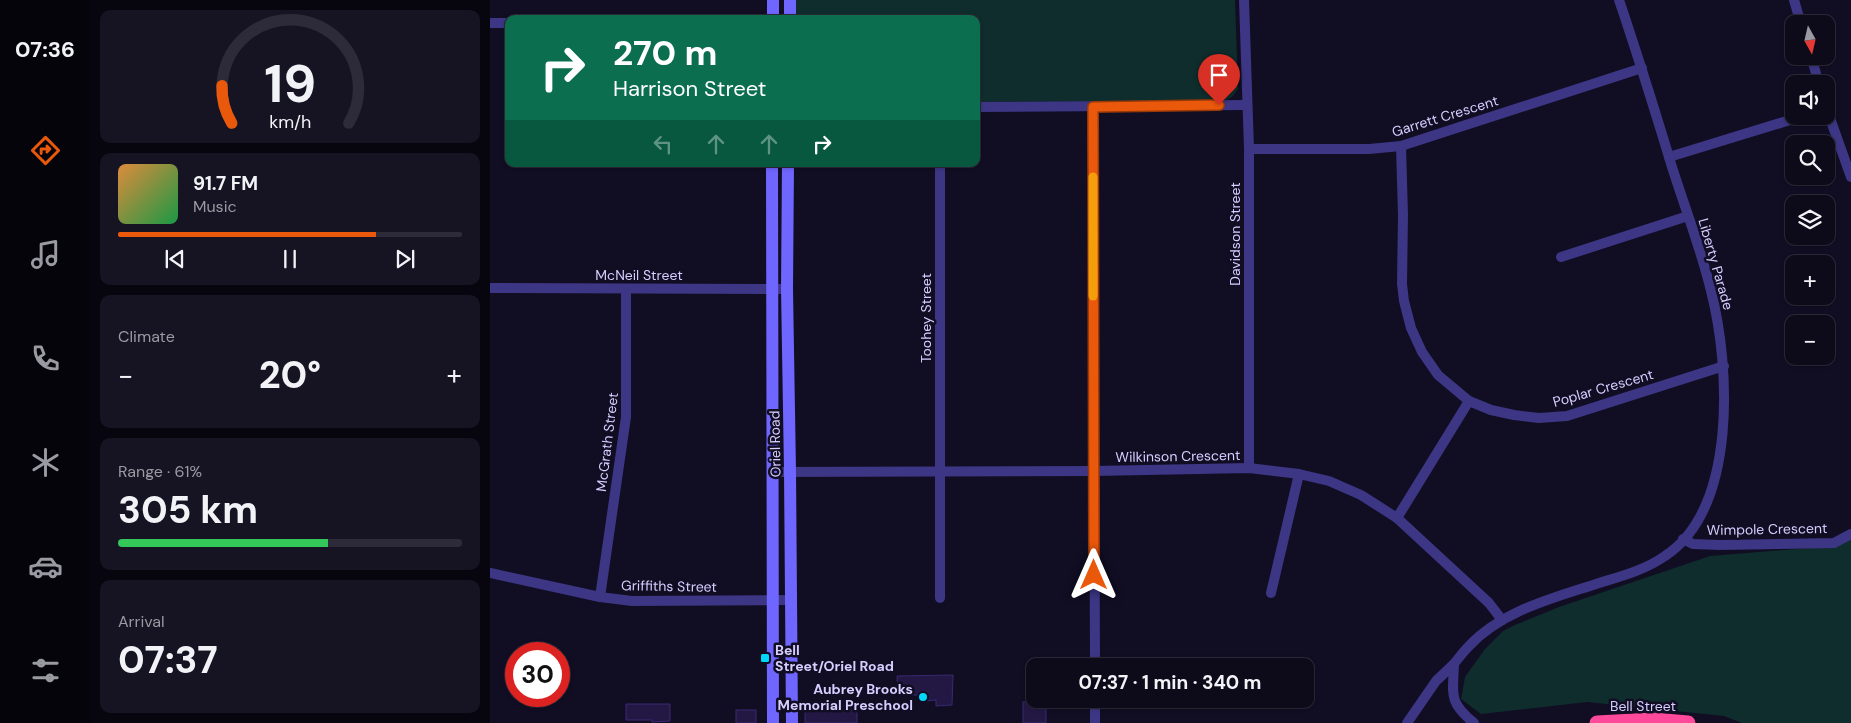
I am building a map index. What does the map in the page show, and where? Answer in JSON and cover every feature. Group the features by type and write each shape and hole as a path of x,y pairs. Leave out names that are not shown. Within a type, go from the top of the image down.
{"highway":[{"name":"Bell Street","path":"1597,723 1653,720 1688,723"}],"main road":[{"path":"773,0 773,15"},
{"path":"790,0 790,15"},
{"name":"Oriel Road","path":"772,167 773,723"},
{"name":"Oriel Road","path":"788,167 787,289 792,723"}],"street":[{"name":"Davidson Street","path":"1244,0 1249,149 1249,468"},
{"name":"Liberty Parade","path":"1407,723 1436,681 1453,665 1469,645 1502,620 1525,608 1647,567 1667,555 1695,525 1704,509 1717,472 1724,410 1724,366 1711,290 1620,0"},
{"path":"1794,0 1798,15"},
{"path":"490,23 505,23"},
{"name":"Garrett Crescent","path":"1249,149 1369,149 1400,146 1642,68"},
{"path":"980,106 1247,105"},
{"path":"1093,107 1095,658"},
{"path":"1669,158 1785,122"},
{"path":"1832,125 1851,177"},
{"name":"Poplar Crescent","path":"1400,146 1403,215 1402,284 1411,328 1422,352 1438,375 1469,402 1496,412 1514,415 1539,418 1567,416 1724,366"},
{"name":"Toohey Street","path":"940,167 940,598"},
{"path":"1561,257 1688,216"},
{"name":"McNeil Street","path":"490,288 787,289"},
{"name":"McGrath Street","path":"600,597 626,417 626,289"},
{"path":"1397,518 1469,402"},
{"name":"Wilkinson Crescent","path":"772,472 1094,472 1249,468 1299,474 1329,481 1353,491 1397,518 1489,603 1502,620"},
{"path":"1271,593 1299,474"},
{"name":"Wimpole Crescent","path":"1683,539 1693,544 1720,545 1834,543 1851,534"},
{"name":"Griffiths Street","path":"490,573 600,597 632,601 790,600"},
{"path":"1453,665 1452,698 1464,715 1474,723"},
{"path":"1095,708 1095,723"}],"green space":[{"path":"796,0 1235,0 1238,89 1232,97 1225,101 980,102 980,15 796,15"},
{"path":"1851,536 1851,723 1742,723 1724,716 1587,702 1481,714 1461,699 1465,677 1485,649 1503,631 1515,625 1559,607 1710,556 1833,546"}],"building":[{"path":"953,675 952,705 936,706 936,700 925,701 925,695 898,695 897,676"},
{"path":"1023,702 1026,702 1026,708 1046,708 1046,723 1023,723"},
{"path":"626,704 670,704 670,721 626,720"},
{"path":"805,705 857,706 857,723 805,723"},
{"path":"736,710 756,710 756,723 736,723"}],"slow traffic":[{"path":"1093,177 1093,296"}],"place":[{"name":"Bell Street/Oriel Road","path":"765,658"},
{"name":"Aubrey Brooks Memorial Preschool","path":"923,697"}],"route":[{"path":"1094,575 1093,107 1219,105"}]}
